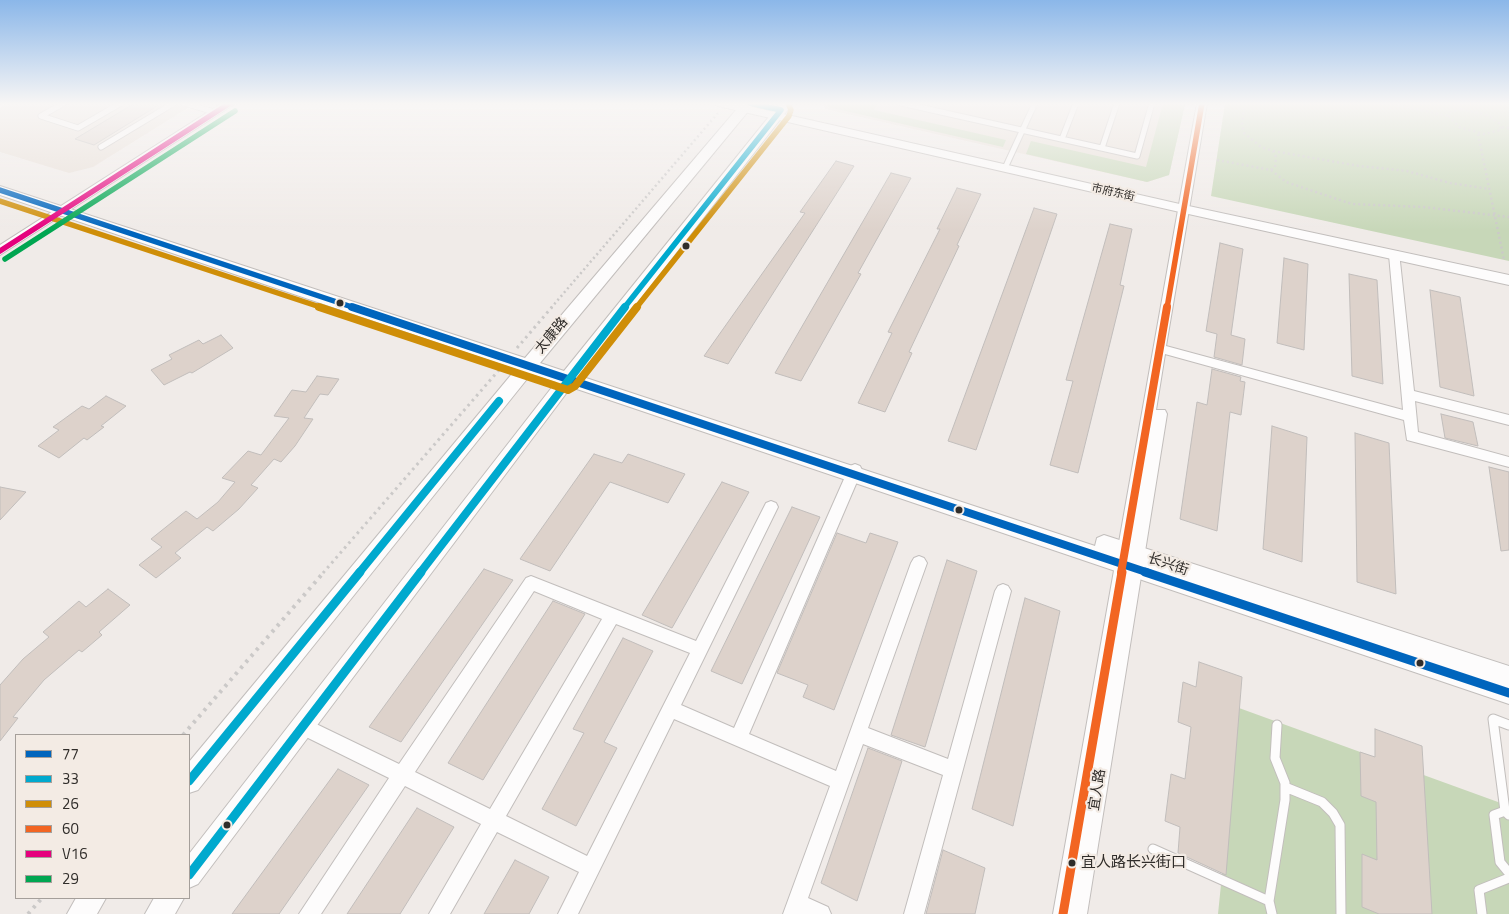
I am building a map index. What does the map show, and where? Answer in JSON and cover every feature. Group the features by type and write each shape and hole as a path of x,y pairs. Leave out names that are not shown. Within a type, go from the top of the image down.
{"main road":[{"name":"太康路","path":"190,779 521,358 712,146"},
{"path":"190,874 304,727 571,375 754,146"},
{"name":"长兴街","path":"0,180 66,206 521,358 854,473 1509,677"},
{"name":"长兴街","path":"0,190 66,206"},
{"name":"长兴街","path":"571,375 1130,560 1509,692"},
{"path":"158,914 170,899"}],"street":[{"path":"0,251 158,146"},
{"path":"0,245 162,146"},
{"name":"市府东街","path":"927,146 1509,280"},
{"name":"宜人路","path":"1063,914 1130,560 1166,350 1196,146"},
{"name":"宜人路","path":"1188,207 1202,146"},
{"name":"市府东街","path":"1188,207 1509,274"},
{"path":"1395,255 1412,436 1509,462"},
{"path":"1166,350 1410,417"},
{"path":"1407,394 1509,420"},
{"path":"738,738 854,473"},
{"path":"568,914 771,507"},
{"name":"宜人路","path":"1077,914 1130,560"},
{"path":"821,914 796,908 919,563"},
{"path":"308,914 531,583 700,650"},
{"path":"914,914 1003,591"},
{"path":"440,914 613,615"},
{"path":"670,709 841,782"},
{"path":"304,727 591,868"},
{"path":"858,733 953,770"}],"lane":[{"path":"1006,165 1015,146"},
{"path":"1092,146 1137,156 1140,146"},
{"path":"1509,725 1493,719 1507,813 1494,815 1500,862 1509,873"},
{"path":"1272,914 1269,901 1285,800 1285,787 1275,758 1277,725"},
{"path":"1285,787 1322,802 1334,813 1340,825 1341,914"},
{"path":"1153,848 1269,901"},
{"path":"1482,914 1479,890 1509,878"}],"path":[{"path":"184,734 521,358 689,146"},
{"path":"1262,146 1273,151 1359,166 1408,171 1450,183 1489,189"},
{"path":"1480,146 1504,260"},
{"path":"1271,170 1275,167 1276,157 1273,151"},
{"path":"1217,160 1244,163 1271,170 1286,182 1352,204 1424,207 1509,217"},
{"path":"28,914 41,899"}],"shaded area":[{"path":"0,146 127,146 93,167 69,173 0,152"},
{"path":"987,146 1176,146 1169,175 1147,182"}],"green space":[{"path":"1029,146 1052,146 1146,167 1152,146 1176,146 1169,175 1147,182 1026,154"},
{"path":"1219,146 1509,146 1509,261 1211,196"},
{"path":"1239,708 1509,806 1509,914 1218,914"}],"building":[{"path":"836,161 854,166 728,364 704,356 805,213 800,212"},
{"path":"891,173 911,178 858,273 861,274 801,381 775,373"},
{"path":"957,188 981,194 957,245 959,246 909,352 912,353 885,412 858,403 892,333 888,332 940,229 937,229"},
{"path":"1034,208 1057,214 976,450 948,441"},
{"path":"1110,224 1132,229 1120,285 1124,286 1078,473 1050,465 1073,381 1066,380"},
{"path":"1220,243 1243,249 1231,335 1245,339 1242,365 1214,357 1217,334 1206,331"},
{"path":"1284,258 1308,264 1304,350 1277,343"},
{"path":"1349,274 1377,280 1383,384 1352,376"},
{"path":"1430,290 1460,297 1474,396 1440,387"},
{"path":"221,335 233,348 192,373 190,372 164,385 151,370 172,359 169,355 199,340 203,344"},
{"path":"1212,369 1241,377 1240,381 1245,382 1241,415 1230,412 1217,531 1180,519 1197,402 1207,405"},
{"path":"317,376 339,379 328,395 320,394 304,418 313,419 295,446 281,462 274,459 251,485 258,488 239,509 213,531 207,527 175,553 181,558 156,578 139,565 162,547 151,539 186,511 197,519 218,502 235,482 222,478 248,451 261,455 289,418 274,416 292,390 306,392"},
{"path":"106,396 126,406 87,440 84,438 59,458 38,446 59,430 53,427 82,406 89,409"},
{"path":"1441,414 1473,422 1478,446 1445,438"},
{"path":"1272,426 1307,437 1302,562 1263,549"},
{"path":"1355,433 1389,443 1396,594 1357,582"},
{"path":"594,454 622,463 628,454 685,474 668,503 610,482 550,571 520,559"},
{"path":"1489,467 1509,472 1509,550 1501,551"},
{"path":"722,482 749,492 672,628 642,615"},
{"path":"0,487 26,492 0,520"},
{"path":"792,507 820,517 742,684 711,671"},
{"path":"837,533 866,543 870,533 898,542 834,710 803,697 808,685 777,673"},
{"path":"947,560 977,571 925,747 891,735"},
{"path":"484,569 513,580 401,742 369,727"},
{"path":"108,589 130,605 99,632 102,635 82,652 79,650 44,680 13,717 18,718 0,741 0,685 23,659 49,637 43,632 79,601 86,607"},
{"path":"1025,598 1060,611 1013,826 972,809"},
{"path":"553,601 585,614 483,780 448,763"},
{"path":"623,638 653,651 604,742 617,748 576,826 542,809 584,733 573,729"},
{"path":"1199,662 1242,677 1226,875 1178,853 1180,827 1165,821 1171,774 1185,779 1191,727 1178,722 1183,682 1196,687"},
{"path":"1375,729 1422,746 1432,914 1379,914 1362,907 1362,854 1377,860 1376,802 1361,796 1360,752 1375,757"},
{"path":"868,748 902,761 857,901 821,883"},
{"path":"338,769 369,785 279,914 232,914"},
{"path":"417,808 454,827 400,914 347,914"},
{"path":"943,850 985,868 975,914 926,914"},
{"path":"515,860 549,877 529,914 484,914"}],"transit line":[{"name":"V16","path":"0,251 164,146"},
{"name":"29","path":"5,259 181,146"},
{"name":"33","path":"190,874 567,380 753,146"},
{"name":"26","path":"0,201 568,390 575,386 765,146"},
{"name":"60","path":"1063,914 1195,146"},
{"name":"77","path":"0,190 1509,693"},
{"name":"33","path":"190,780 499,401"}],"place":[{"name":"宜人路长兴街口","path":"1072,863"}]}
